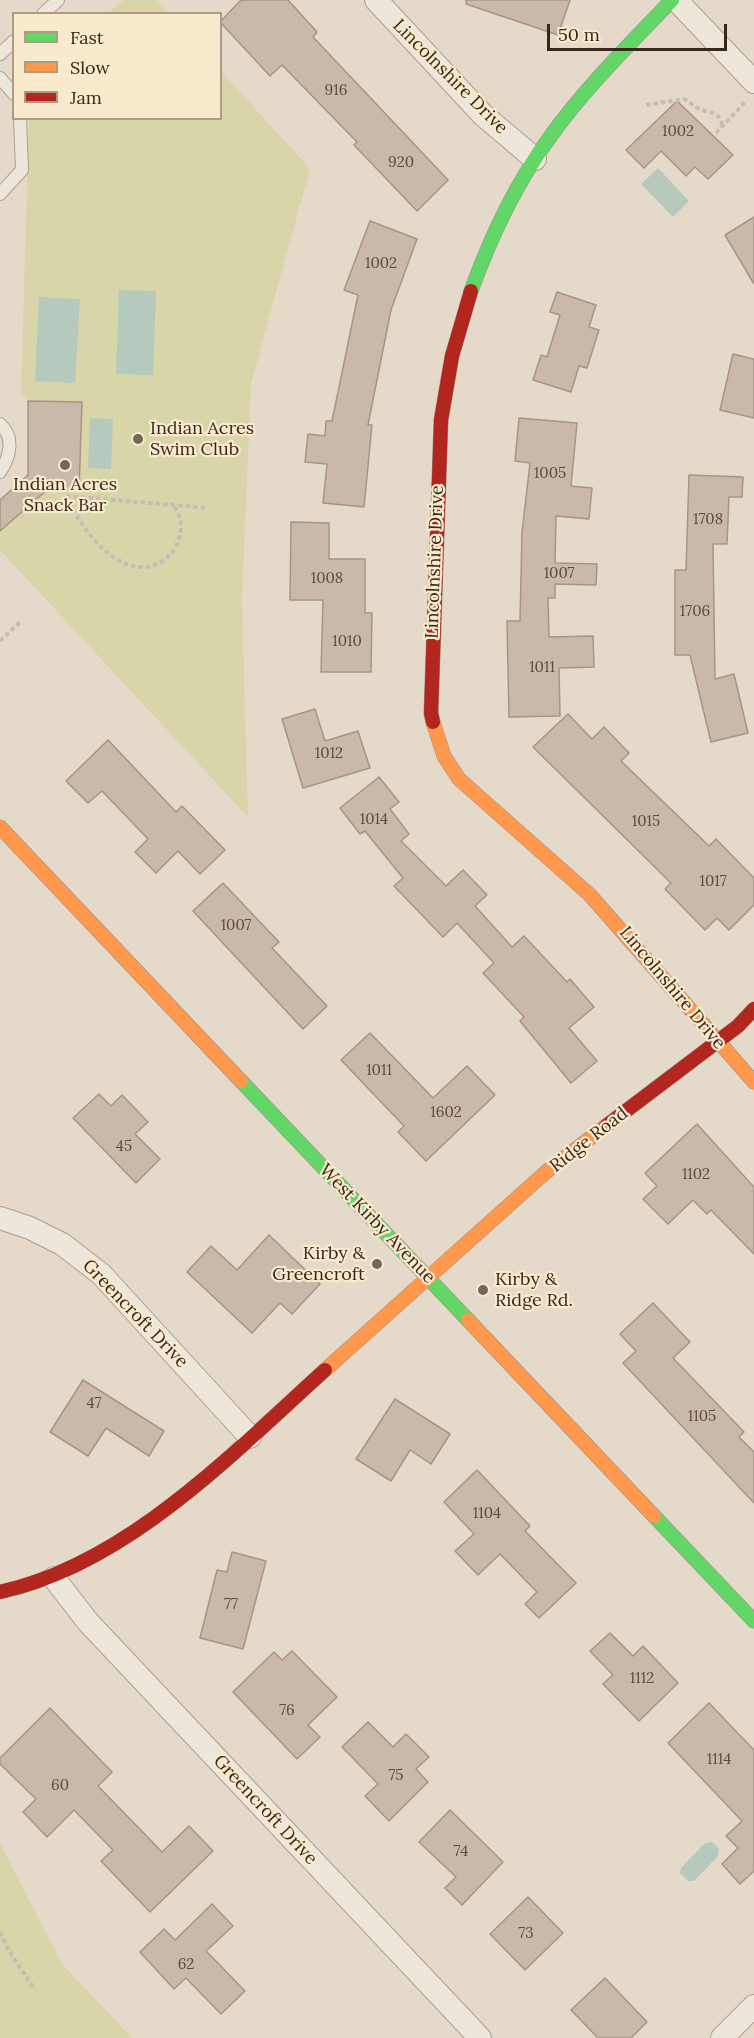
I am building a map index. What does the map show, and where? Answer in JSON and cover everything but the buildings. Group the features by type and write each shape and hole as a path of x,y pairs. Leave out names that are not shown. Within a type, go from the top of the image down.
{"street":[{"name":"Lincolnshire Drive","path":"376,0 483,115 535,159 514,195 480,268 461,325 446,386 438,464 431,713 438,743 447,762 460,780 557,864 601,907 754,1082"},
{"path":"535,159 562,120 674,0 750,92"},
{"name":"West Kirby Avenue","path":"0,827 754,1621"},
{"name":"Ridge Road","path":"428,1276 546,1172 738,1026 754,1009"},
{"name":"Greencroft Drive","path":"0,1218 30,1228 62,1244 101,1274 250,1437"},
{"path":"0,1592 22,1589 54,1578 166,1507 210,1473 428,1276"},
{"name":"Greencroft Drive","path":"54,1578 88,1622 480,2038"},
{"path":"722,2038 754,2006"}],"lane":[{"path":"45,12 58,0"},
{"path":"0,54 12,43"},
{"path":"0,78 12,92"},
{"path":"0,194 22,170 20,120"},
{"path":"0,424 7,430 10,439 8,458 0,472"}],"path":[{"path":"716,133 750,92"},
{"path":"645,105 684,99 698,109 713,112 722,121 722,126"},
{"path":"173,505 180,513 182,528 179,542 168,557 153,567 138,567 113,557 81,524 66,496 114,500 173,505 208,508"},
{"path":"0,641 20,622"},
{"path":"0,1932 33,1987"}],"shaded area":[{"path":"123,0 155,0 167,12 110,12"},
{"name":"Indian Acres Swim Club","path":"222,72 310,169 251,383 242,601 248,817 0,550 0,500 28,478 28,401 21,392 29,120 222,120"},
{"path":"658,168 689,201 673,217 641,184"},
{"path":"119,290 156,291 153,375 116,374"},
{"path":"39,297 80,299 75,383 35,381"},
{"path":"90,418 113,419 111,469 88,468"},
{"path":"712,1842 719,1849 718,1856 694,1881 688,1881 680,1873 681,1868 705,1843"},
{"path":"0,1843 62,1964 132,2038 0,2038"}],"traffic: fast":[{"path":"471,291 505,211 538,155 593,83 672,0"},
{"path":"241,1081 468,1320"},
{"path":"654,1516 754,1621"}],"traffic: slow":[{"path":"433,722 444,756 459,779 590,895 754,1082"},
{"path":"0,827 241,1081"},
{"path":"325,1370 546,1172 606,1126"},
{"path":"468,1320 654,1516"}],"traffic: jam":[{"path":"433,722 431,713 441,420 452,356 471,291"},
{"path":"606,1126 738,1026 754,1009"},
{"path":"0,1592 47,1578 91,1557 134,1532 215,1470 325,1370"}],"place":[{"name":"Indian Acres Swim Club","path":"138,439"},
{"name":"Indian Acres Snack Bar","path":"65,465"},
{"name":"Kirby & Greencroft","path":"377,1264"},
{"name":"Kirby & Ridge Rd.","path":"483,1290"}]}
